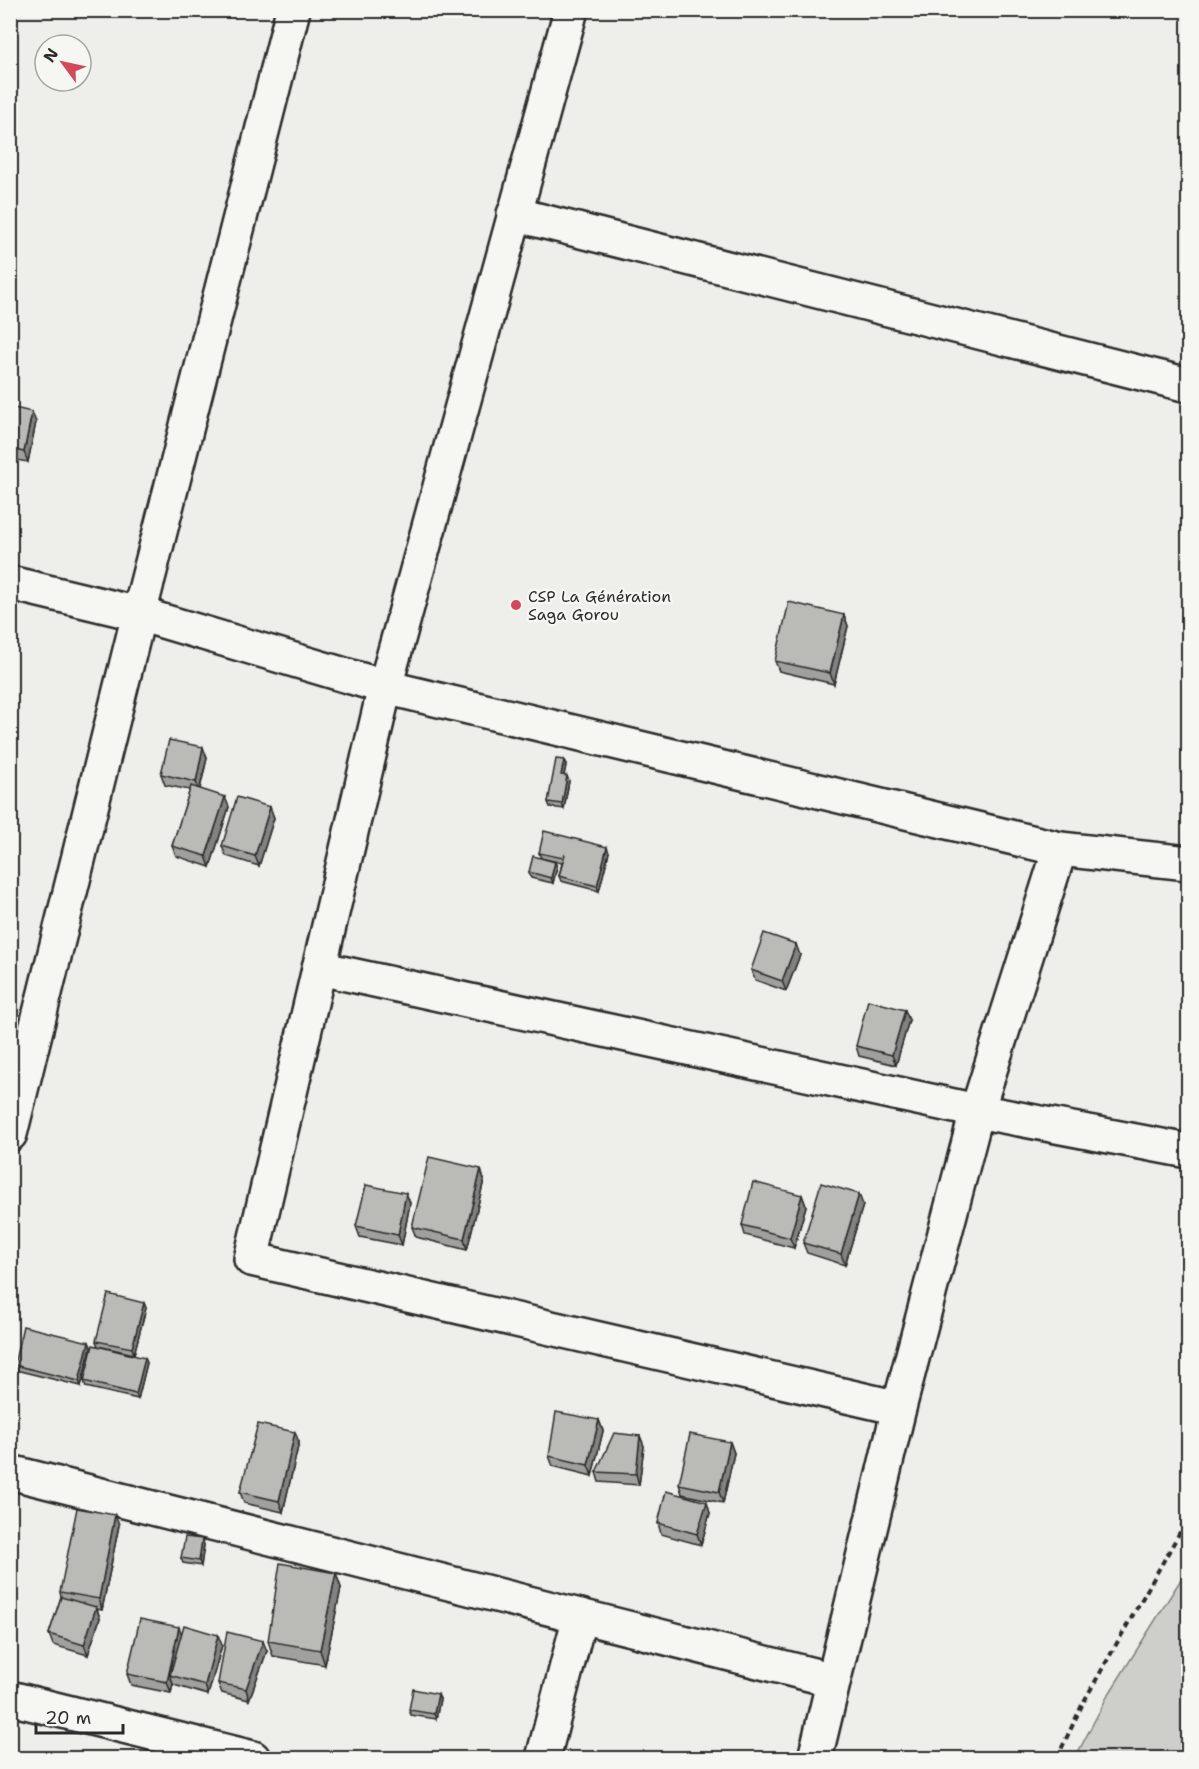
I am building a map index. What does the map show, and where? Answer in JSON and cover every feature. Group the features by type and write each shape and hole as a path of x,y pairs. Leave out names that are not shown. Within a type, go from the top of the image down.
{"street":[{"path":"11,1133 293,10"},
{"path":"571,10 385,687 251,1259 899,1408"},
{"path":"514,214 1188,386"},
{"path":"10,583 140,614 385,687 1060,849 1188,863"},
{"path":"815,1758 899,1408 977,1111 1060,849"},
{"path":"319,968 977,1111 1188,1151"},
{"path":"10,1472 833,1680"},
{"path":"543,1758 580,1616"},
{"path":"10,1698 253,1758"}],"path":[{"path":"1057,1758 1083,1703 1180,1532 1188,1508"}],"shaded area":[{"path":"1188,1568 1188,1758 1075,1758 1107,1697"}],"building":[{"path":"10,407 32,412 24,452 10,449"},
{"path":"789,602 844,615 830,673 775,661"},
{"path":"169,740 203,747 196,782 161,774"},
{"path":"556,759 564,760 561,775 567,776 562,804 548,802"},
{"path":"191,786 225,797 206,856 172,846"},
{"path":"237,797 270,807 255,856 222,846"},
{"path":"544,831 607,847 597,886 559,876 565,854 563,858 539,853"},
{"path":"533,856 555,862 551,878 529,872"},
{"path":"764,933 796,944 782,981 751,970"},
{"path":"868,1000 905,1010 892,1055 856,1046"},
{"path":"429,1157 481,1169 464,1239 412,1227"},
{"path":"753,1182 802,1195 790,1238 742,1225"},
{"path":"821,1183 859,1194 841,1254 803,1243"},
{"path":"366,1185 406,1193 398,1235 356,1226"},
{"path":"108,1294 144,1303 132,1348 96,1341"},
{"path":"23,1326 89,1342 79,1381 14,1365"},
{"path":"93,1345 145,1358 136,1394 84,1381"},
{"path":"556,1412 599,1420 588,1465 549,1456"},
{"path":"258,1424 295,1432 279,1501 240,1492"},
{"path":"614,1433 640,1436 636,1474 596,1472"},
{"path":"690,1434 730,1442 719,1492 679,1484"},
{"path":"666,1491 707,1502 697,1534 658,1523"},
{"path":"77,1508 115,1515 99,1599 60,1592"},
{"path":"185,1537 202,1539 199,1561 181,1558"},
{"path":"280,1563 336,1573 320,1650 268,1641"},
{"path":"61,1597 96,1607 84,1645 49,1634"},
{"path":"140,1619 179,1627 167,1682 127,1674"},
{"path":"184,1625 218,1635 205,1685 170,1675"},
{"path":"227,1632 263,1641 246,1689 218,1683"},
{"path":"413,1689 438,1694 434,1714 409,1710"}],"place":[{"name":"CSP La Génération Saga Gorou","path":"516,605"}]}
